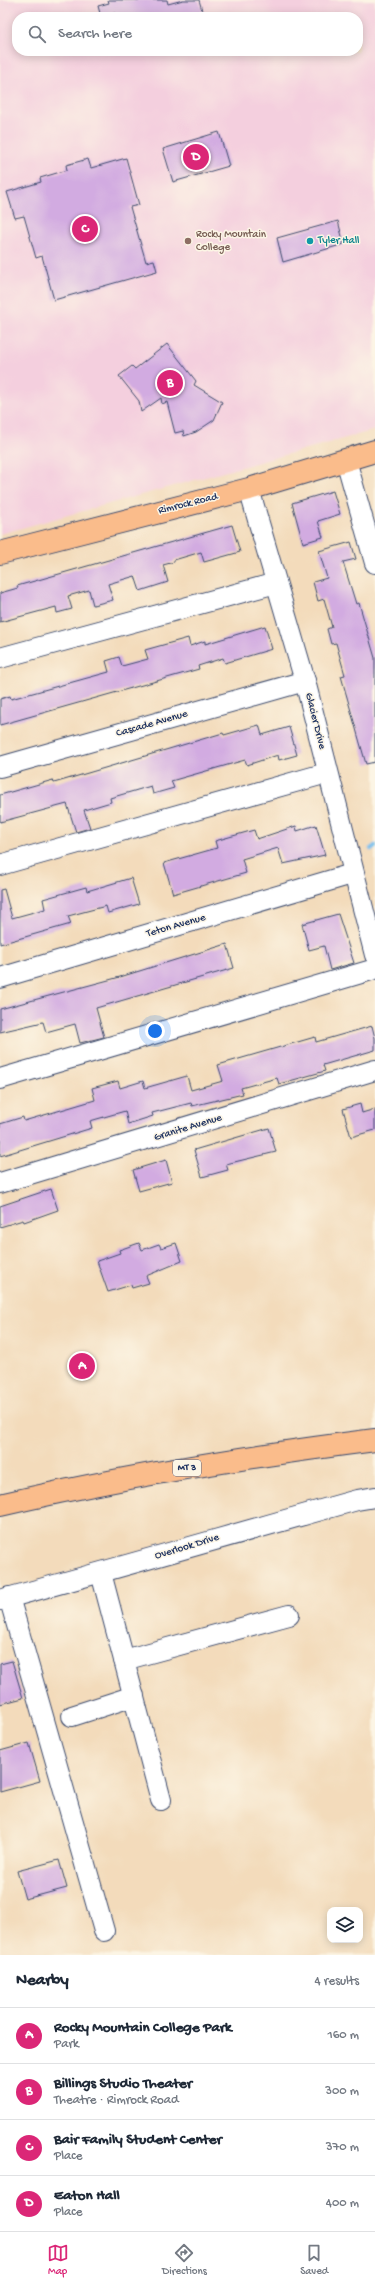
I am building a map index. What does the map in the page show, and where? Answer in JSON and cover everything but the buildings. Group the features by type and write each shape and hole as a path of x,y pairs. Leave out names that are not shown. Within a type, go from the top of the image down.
{"main road":[{"name":"Rimrock Road","path":"0,553 249,489 375,451"},
{"name":"MT 3","path":"0,1505 62,1491 266,1454 375,1440"}],"street":[{"path":"346,460 375,563"},
{"name":"Glacier Drive","path":"249,489 305,681 352,874 375,955"},
{"path":"0,658 276,583"},
{"name":"Cascade Avenue","path":"0,767 305,681"},
{"path":"0,865 327,773"},
{"name":"Teton Avenue","path":"0,978 352,874"},
{"path":"0,1079 375,969"},
{"name":"Granite Avenue","path":"0,1183 375,1070"},
{"name":"Overlook Drive","path":"5,1599 101,1573 221,1537 357,1500 375,1497"},
{"path":"101,1573 161,1800"},
{"path":"5,1599 104,1931"},
{"path":"124,1660 290,1615"},
{"path":"72,1716 134,1696"}],"shaded area":[{"name":"Rocky Mountain College","path":"0,0 375,0 375,430 0,534"}],"waterway":[{"path":"371,849 375,846"}],"place":[{"name":"Eaton Hall","path":"196,157"},
{"name":"Bair Family Student Center","path":"85,229"},
{"name":"Rocky Mountain College","path":"188,241"},
{"name":"Tyler Hall","path":"310,241"},
{"name":"Billings Studio Theater","path":"170,383"},
{"name":"Rocky Mountain College Park","path":"82,1366"}]}
